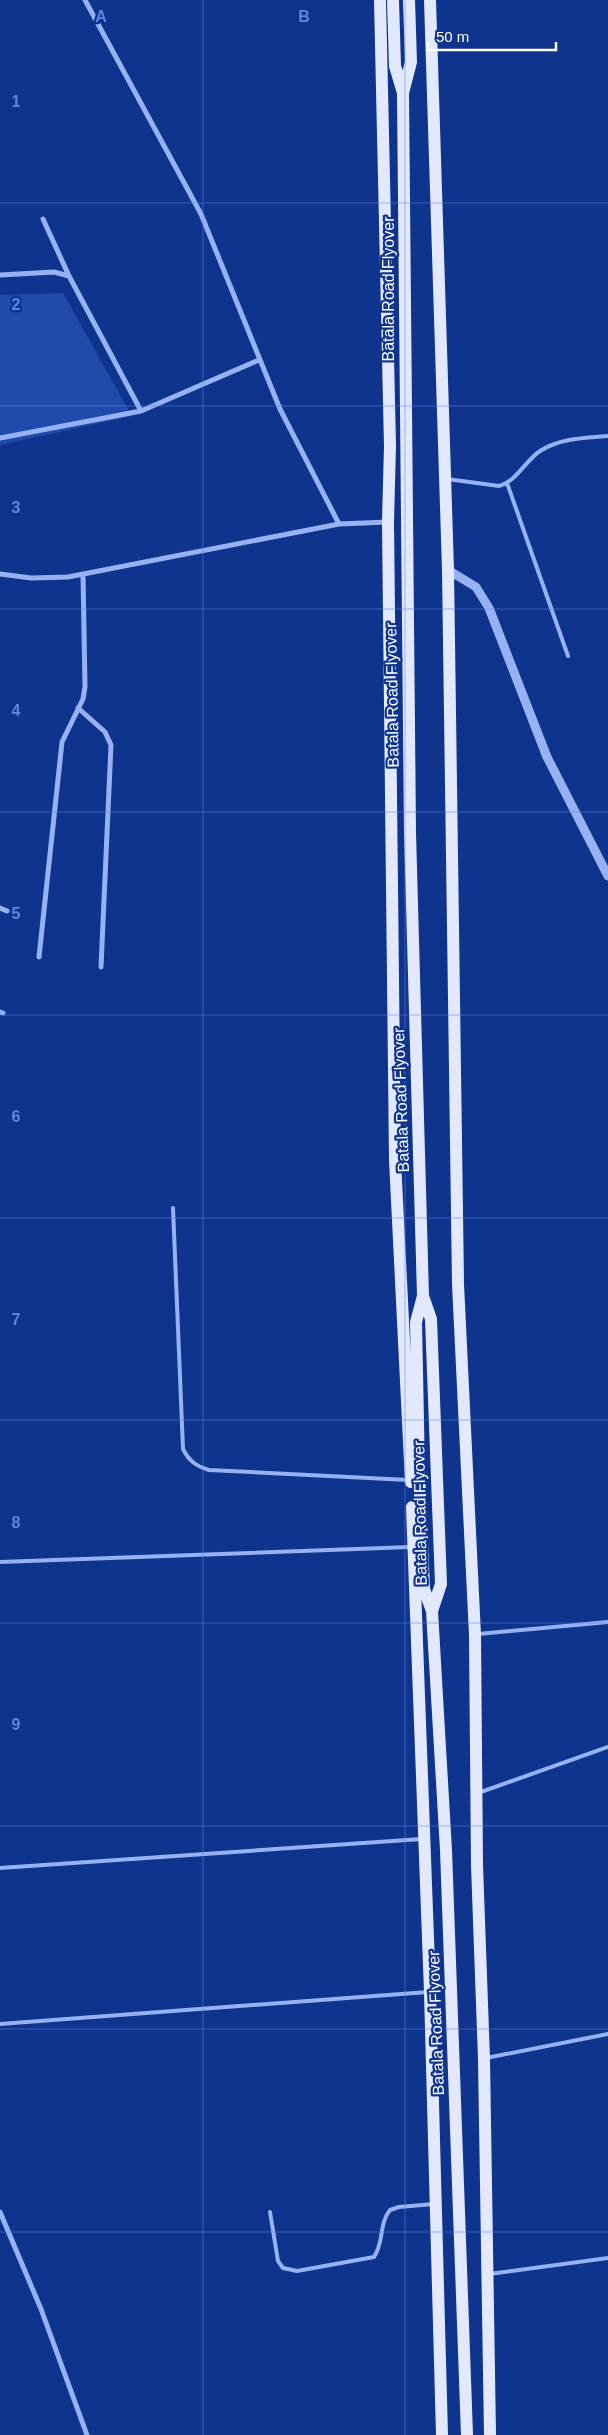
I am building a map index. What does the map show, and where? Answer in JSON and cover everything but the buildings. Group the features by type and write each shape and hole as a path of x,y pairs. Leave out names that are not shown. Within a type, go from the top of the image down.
{"main road":[{"path":"380,0 390,436 388,522 395,1160 411,1480 430,1992 442,2435"},
{"name":"Batala Road Flyover","path":"393,0 395,66 403,92"},
{"name":"Batala Road Flyover","path":"409,0 411,62 403,92 410,833 423,1296 416,1322 419,1471 424,1589 432,1611 446,1850 467,2435"},
{"path":"430,0 448,570 458,1284 475,1635 476,1793 484,2059 490,2435"},
{"name":"Batala Road Flyover","path":"423,1296 432,1319 441,1584 432,1611"}],"street":[{"path":"85,0 201,214 259,360 293,436 339,524"},
{"path":"43,219 69,276 141,410"},
{"path":"0,275 54,272 69,276"},
{"path":"0,438 141,410 259,360"},
{"path":"0,574 48,578 82,574 339,524 388,522"},
{"path":"448,570 476,587 489,608 547,757 608,876"},
{"path":"39,957 62,742 78,708 85,687 82,574"},
{"path":"78,708 105,732 111,745 101,967"},
{"path":"0,908 7,911"},
{"path":"0,2212 41,2309 87,2435"}],"lane":[{"path":"445,479 494,485 507,483 533,456 548,447 571,439 608,436"},
{"path":"507,483 568,656"},
{"path":"173,1208 183,1449 187,1457 193,1463 209,1470 411,1480"},
{"path":"0,1562 413,1547"},
{"path":"475,1635 608,1622"},
{"path":"476,1793 608,1747"},
{"path":"0,1868 424,1839"},
{"path":"0,2024 430,1992"},
{"path":"484,2059 608,2034"},
{"path":"270,2212 278,2261 283,2268 297,2272 374,2257 381,2246 385,2220 390,2210 398,2207 436,2204"},
{"path":"487,2274 608,2258"}],"shaded area":[{"path":"63,293 132,416 0,445 0,295"}]}
